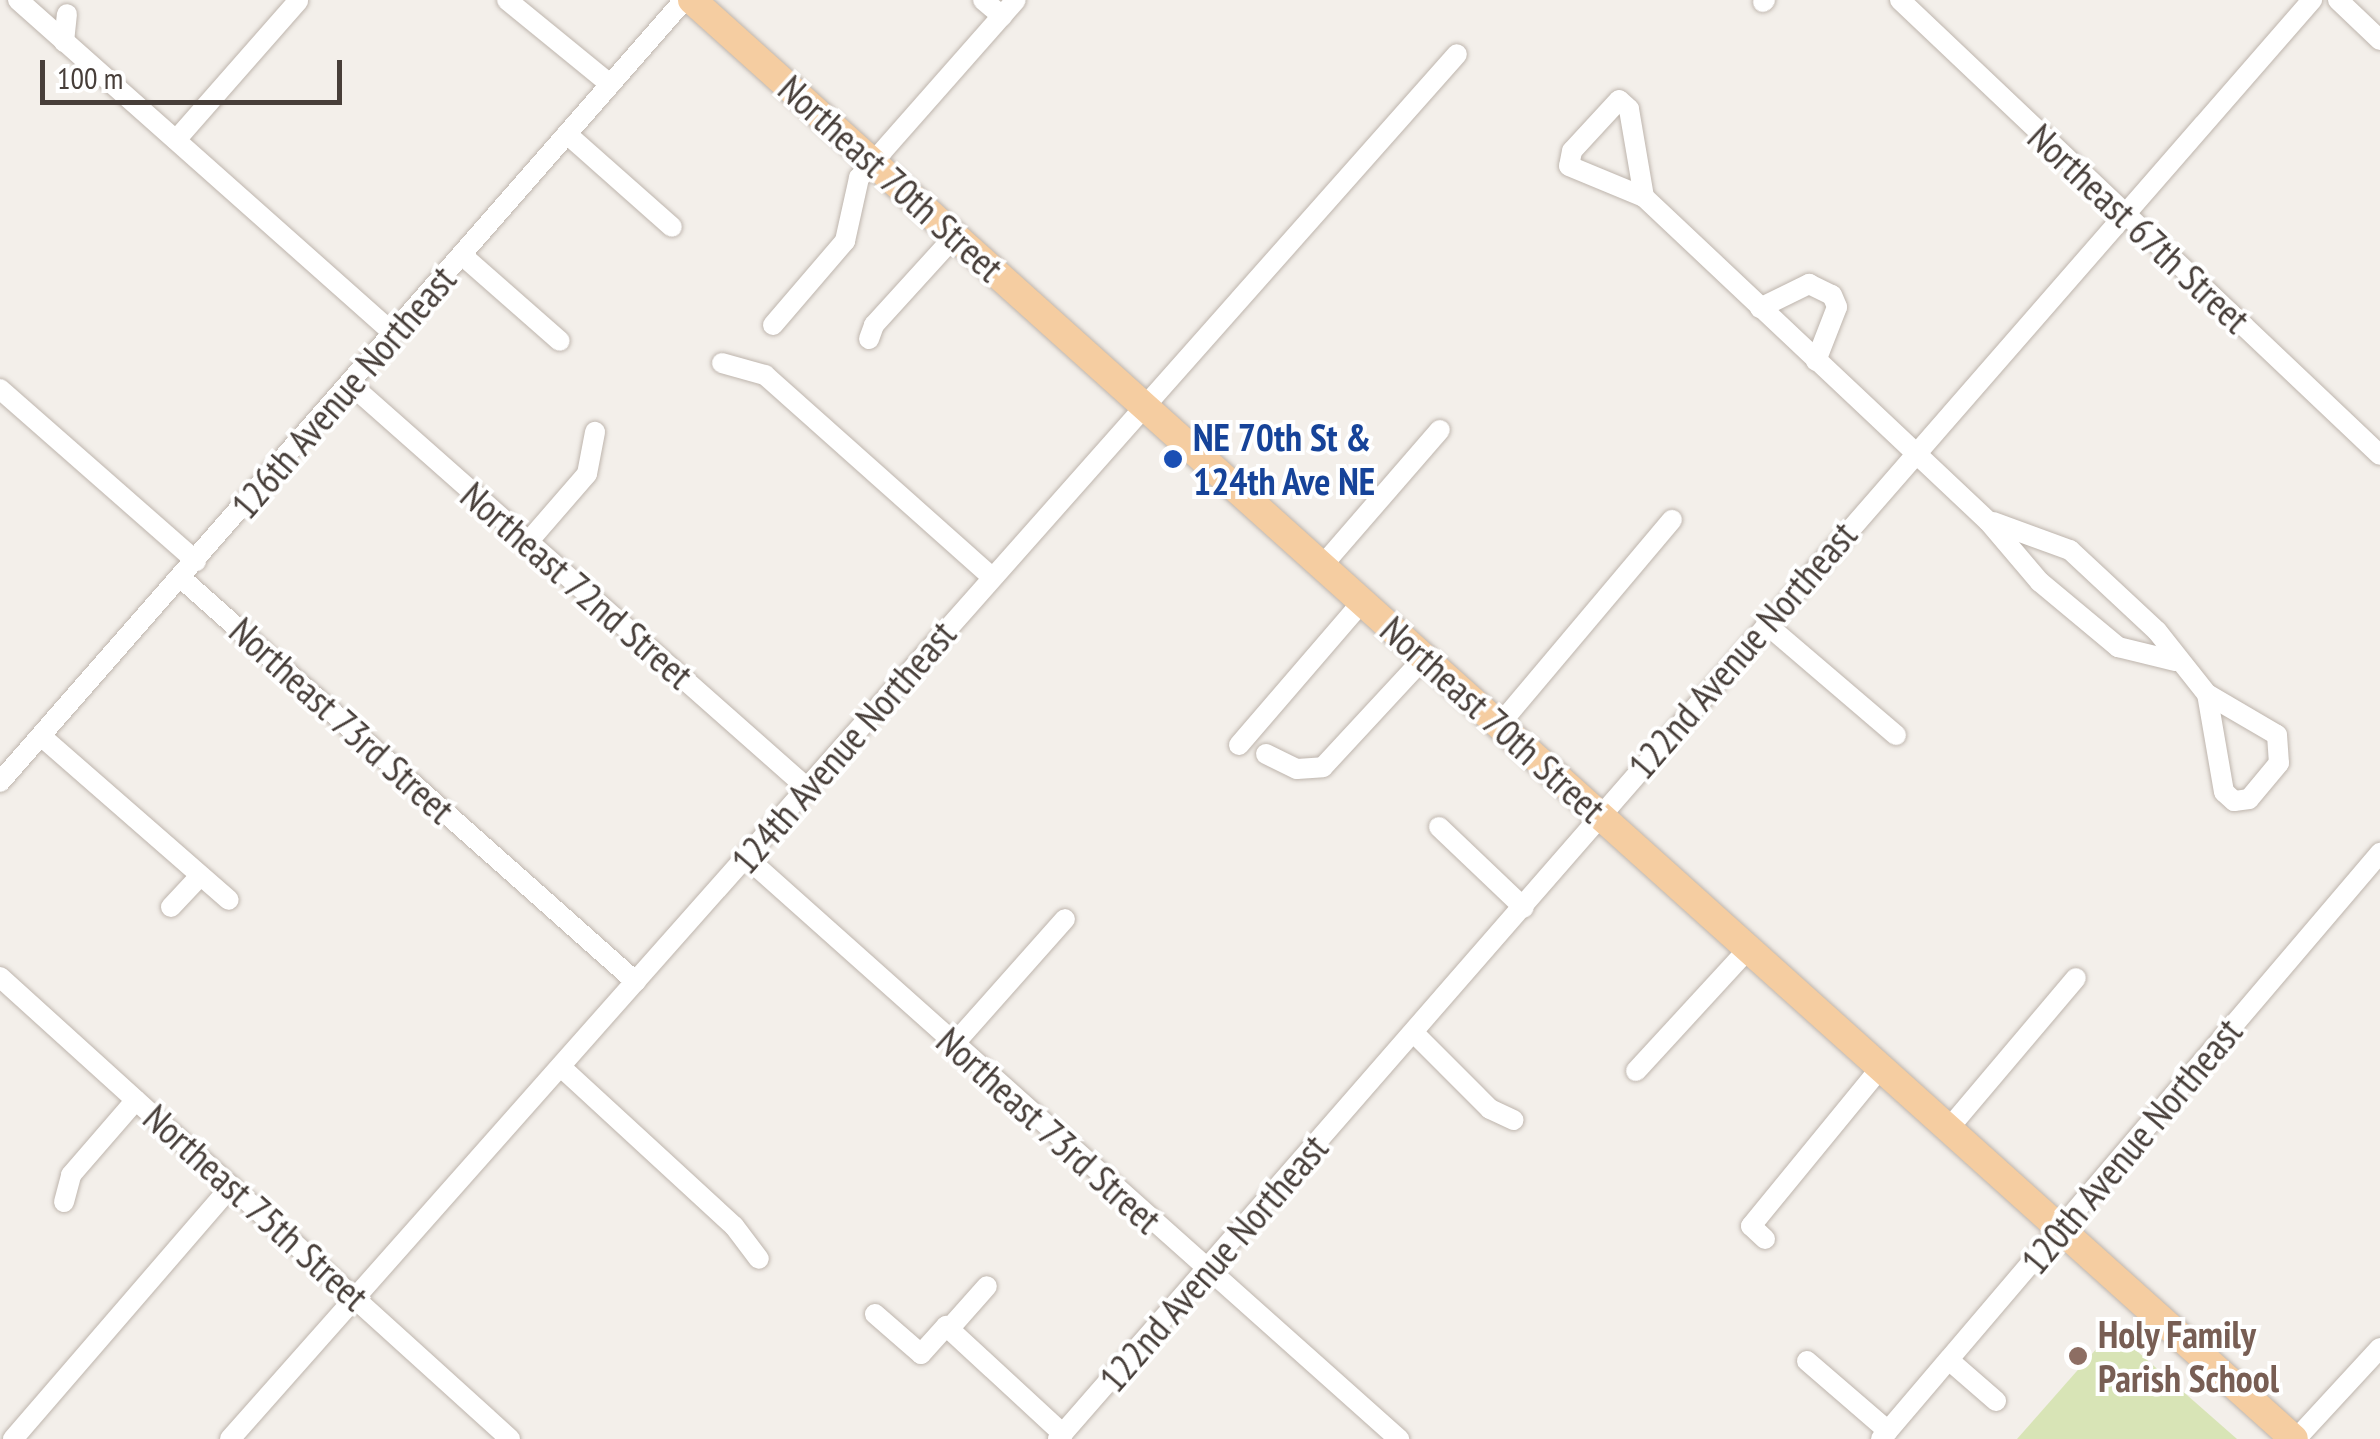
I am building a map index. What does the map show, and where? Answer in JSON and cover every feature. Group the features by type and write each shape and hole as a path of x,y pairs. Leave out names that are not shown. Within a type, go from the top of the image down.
{"main road":[{"name":"Northeast 70th Street","path":"692,0 2295,1439"}],"street":[{"path":"18,0 393,333"},
{"path":"507,0 610,84"},
{"name":"126th Avenue Northeast","path":"0,782 684,0"},
{"path":"773,325 846,241 851,194 873,161 1009,8 983,0"},
{"name":"Northeast 67th Street","path":"1900,0 2380,455"},
{"name":"122nd Avenue Northeast","path":"1060,1436 1415,1034 1599,814 2312,0"},
{"path":"2338,0 2380,40"},
{"path":"176,140 298,1"},
{"path":"64,42 66,14"},
{"name":"124th Avenue Northeast","path":"230,1439 1457,54"},
{"path":"1644,197 1629,109 1618,100 1572,151 1569,166 1644,197 1912,454 1988,521 2040,582 2118,647 2175,662"},
{"path":"568,134 672,228"},
{"path":"869,339 874,324 956,235"},
{"path":"462,255 560,340"},
{"path":"1760,308 1809,284 1832,295 1837,307 1816,360"},
{"path":"722,363 765,375 992,577"},
{"name":"Northeast 72nd Street","path":"349,383 806,787"},
{"path":"0,389 196,561"},
{"path":"1322,566 1440,430"},
{"path":"528,542 587,474 595,432"},
{"path":"1500,724 1672,520"},
{"path":"1988,521 2070,550 2157,631 2175,662 2207,694 2277,735 2279,763 2249,799 2234,801 2224,792 2207,694"},
{"name":"Northeast 73rd Street","path":"181,578 636,982"},
{"path":"1240,746 1362,602"},
{"path":"1766,624 1896,735"},
{"path":"1266,754 1297,770 1324,767 1425,657"},
{"path":"42,736 229,900"},
{"path":"1439,827 1524,908"},
{"name":"120th Avenue Northeast","path":"1884,1435 2380,853"},
{"name":"Northeast 73rd Street","path":"746,857 1388,1435"},
{"path":"171,906 200,876"},
{"path":"954,1044 1065,919"},
{"path":"1636,1071 1750,948"},
{"name":"Northeast 75th Street","path":"0,977 510,1439"},
{"path":"1950,1127 2076,978"},
{"path":"1415,1034 1490,1109 1514,1120"},
{"path":"1765,1238 1751,1226 1882,1066"},
{"path":"561,1067 734,1226 759,1259"},
{"path":"64,1202 72,1175 136,1100"},
{"path":"12,1439 231,1186"},
{"path":"875,1314 921,1354 950,1329 987,1286"},
{"path":"950,1329 1060,1436"},
{"path":"2295,1439 2377,1356"},
{"path":"1807,1361 1884,1435"},
{"path":"1950,1361 1996,1400"}],"green space":[{"path":"2113,1330 2237,1439 2017,1439"}],"place":[{"name":"NE 70th St & 124th Ave NE","path":"1173,459"},
{"name":"Holy Family Parish School","path":"2078,1356"}]}
